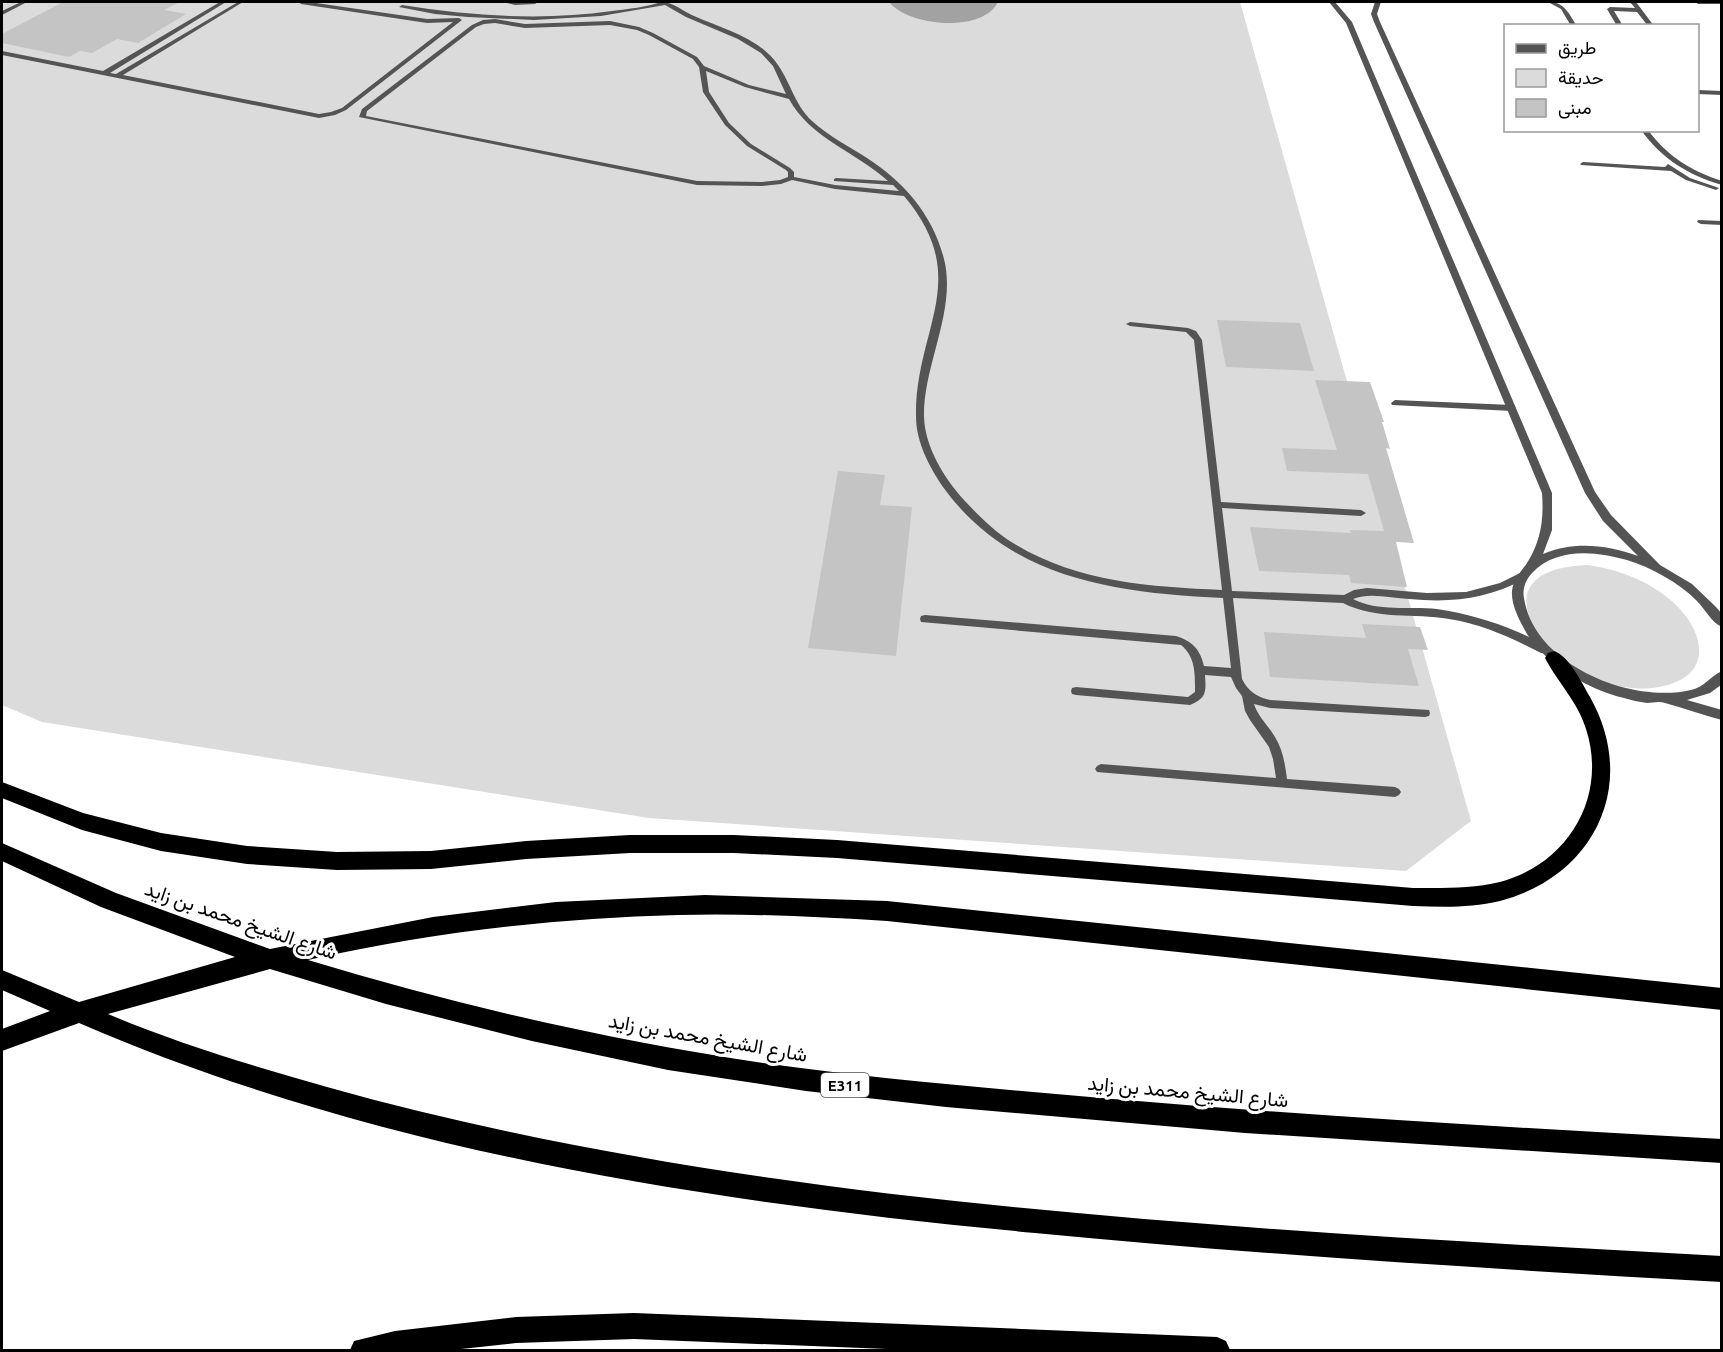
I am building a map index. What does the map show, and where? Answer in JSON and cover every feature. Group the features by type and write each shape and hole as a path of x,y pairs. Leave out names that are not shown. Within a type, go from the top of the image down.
{"highway":[{"path":"2,790 82,821 160,842 247,855 337,861 431,860 526,850 630,844 734,844 837,849 1413,897 1472,897 1524,883 1564,858 1591,824 1603,784 1599,741 1582,698 1550,654"},
{"name":"شارع الشيخ محمد بن زايد","path":"2,852 128,908 246,951 374,991 510,1026 655,1056 805,1080 995,1100 1342,1128 1722,1151"},
{"path":"2,1040 134,995 243,965 356,941 489,920 572,911 677,905 782,905 887,911 1722,999"},
{"path":"2,980 62,1009 187,1057 322,1101 468,1138 622,1168 952,1214 1358,1248 1722,1269"},
{"path":"363,1350 516,1329 634,1326 1217,1350"}],"street":[{"path":"1332,2 1349,22 1547,493 1550,518 1545,542 1533,564 1522,576 1517,592 1520,611 1529,631 1550,654 1578,674 1605,687 1722,715"},
{"path":"1378,2 1374,14 1377,22 1590,493 1614,526 1656,567"},
{"path":"1533,564 1550,554 1562,552 1599,550 1628,556 1656,567 1682,582 1704,601 1722,623"},
{"path":"1661,699 1692,696 1716,684 1722,676"}],"lane":[{"path":"2,13 24,2"},
{"path":"103,74 223,2"},
{"path":"117,76 241,2"},
{"path":"301,2 427,21 486,16"},
{"path":"506,2 535,2"},
{"path":"574,17 646,2"},
{"path":"391,16 403,4 486,16 574,17 632,11 665,2 688,16 732,34 765,54 777,65 790,97 799,110 826,136 864,159 896,183 925,220 942,264 943,287 941,312 920,391 920,421 929,452 946,484 971,515 1003,543 1044,565 1092,581 1142,590 1345,599 1365,608 1464,617 1501,629 1550,654"},
{"path":"1551,2 1564,3 1573,24"},
{"path":"1633,2 1650,24"},
{"path":"1698,2 1722,2"},
{"path":"1619,24 1610,9 1639,10"},
{"path":"2,53 319,116 339,112 459,20"},
{"path":"790,97 754,88 700,65 690,53 651,33 625,25 593,22 525,26 483,22 474,26 364,110 361,115 369,120 697,183 762,184 781,182 791,175 842,181 896,183"},
{"path":"700,65 739,78 786,88"},
{"path":"700,65 706,92 727,124 749,145 791,175 847,188 906,194"},
{"path":"1699,92 1722,93"},
{"path":"1645,132 1659,158 1672,170 1688,179 1722,189"},
{"path":"1653,144 1678,165 1722,183"},
{"path":"1583,164 1672,170"},
{"path":"1701,222 1722,223"},
{"path":"1130,324 1181,329 1197,336 1236,673 1240,688 1247,696 1258,702 1270,704 1425,713"},
{"path":"1395,403 1512,408"},
{"path":"1218,505 1361,513"},
{"path":"1345,599 1354,594 1367,592 1455,598 1481,595 1504,587 1522,576"},
{"path":"925,619 1176,640 1190,644 1194,649 1199,670 1200,694 1190,701 1076,691"},
{"path":"1199,670 1236,673"},
{"path":"1247,696 1252,717 1274,745 1282,783"},
{"path":"1101,770 1395,792"}],"green space":[{"path":"2,2 1240,2 1471,821 1406,871 649,818 42,722 2,705"},
{"path":"1588,565 1617,571 1635,578 1660,592 1675,604 1696,633 1699,648 1697,662 1689,674 1674,683 1652,688 1619,686 1586,674 1558,655 1538,632 1527,608 1530,587 1549,572"}],"shaded area":[{"path":"889,2 998,2 990,12 977,19 945,23 912,17"}],"building":[{"path":"63,2 180,2 164,10 186,14 138,43 117,39 92,53 80,51 69,57 2,43 2,34"},
{"path":"1217,320 1300,323 1314,371 1226,367"},
{"path":"1315,380 1370,382 1384,422 1382,422 1390,449 1386,448 1414,543 1396,542 1407,587 1351,583 1349,575 1259,571 1250,527 1351,533 1350,530 1384,531 1368,474 1287,471 1282,448 1337,450"},
{"path":"838,471 885,475 880,505 912,507 896,656 808,648"},
{"path":"1362,624 1420,627 1428,650 1408,649 1419,686 1270,677 1264,632 1366,638"}]}
